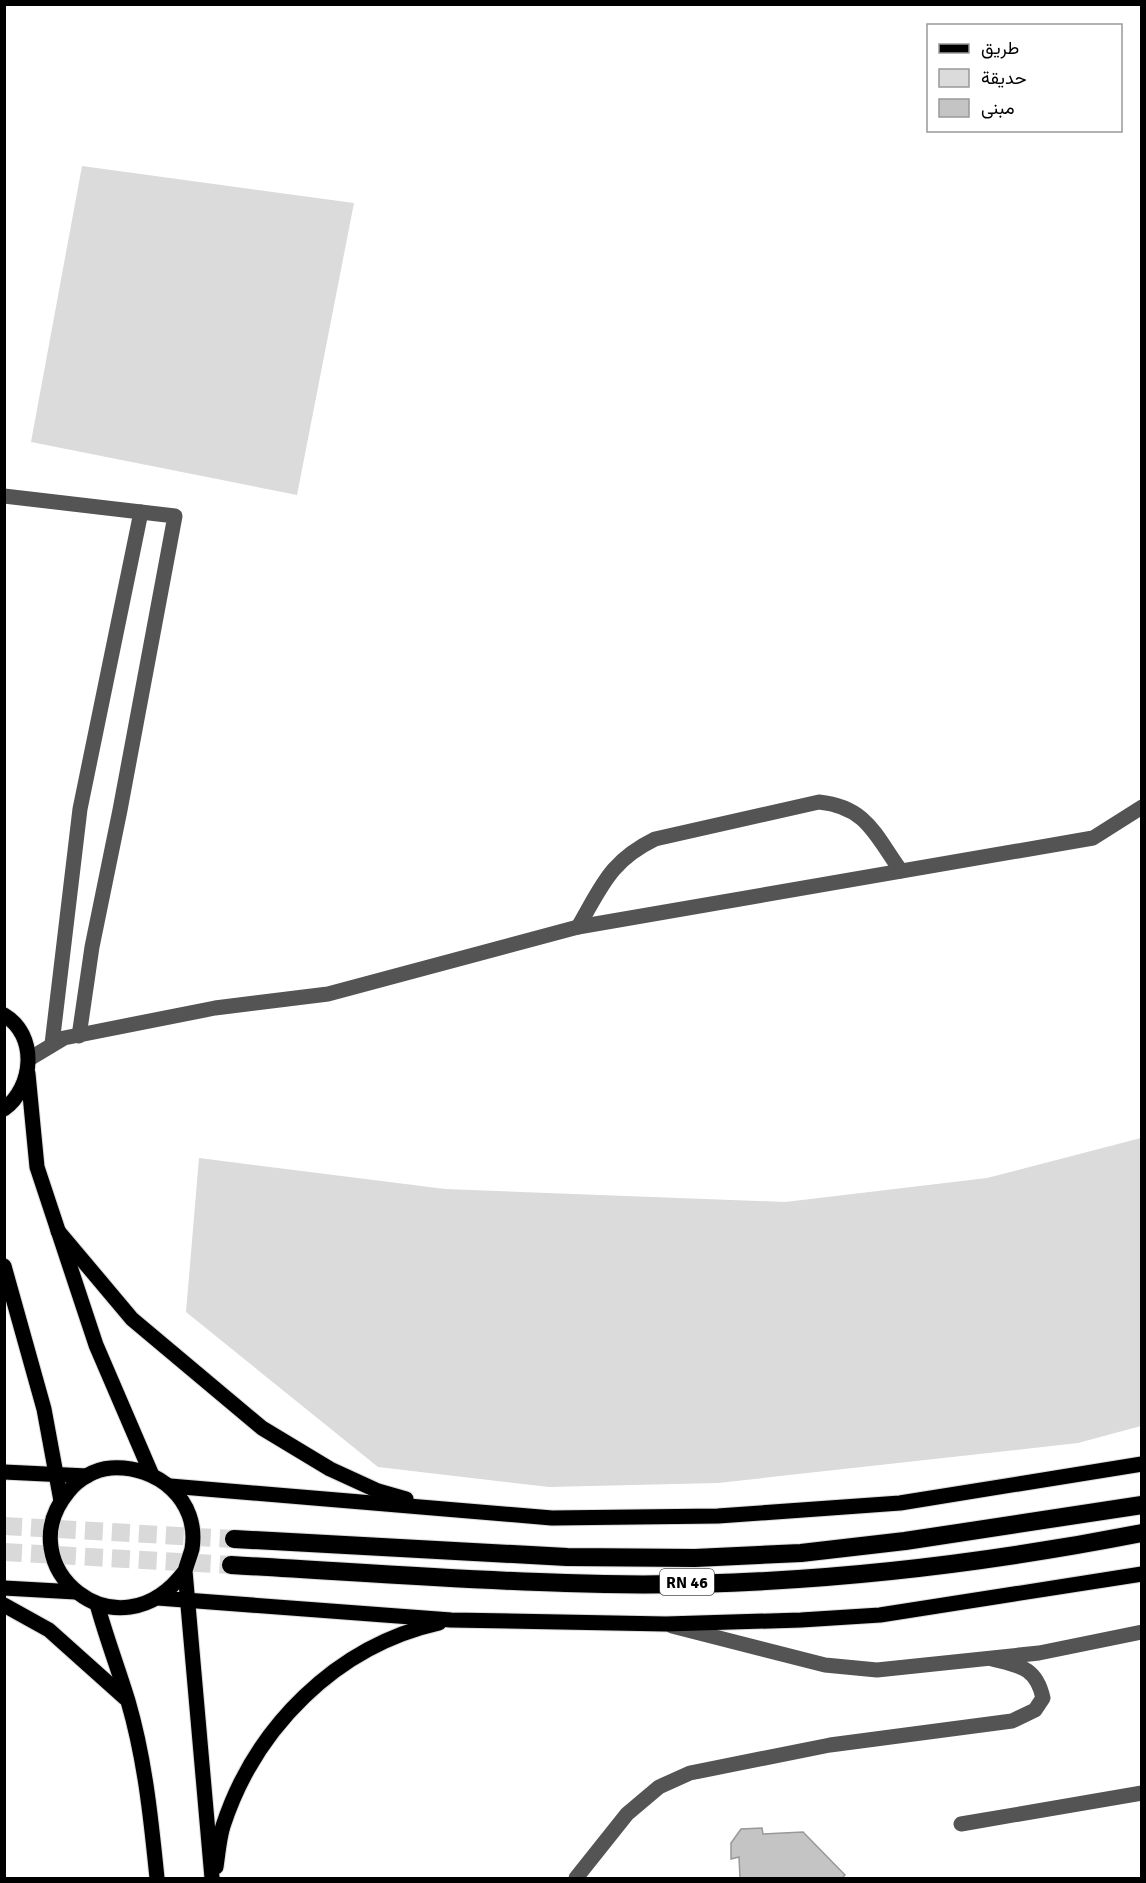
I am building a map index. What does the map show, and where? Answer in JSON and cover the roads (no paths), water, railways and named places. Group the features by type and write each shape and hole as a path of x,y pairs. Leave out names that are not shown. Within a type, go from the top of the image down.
{"highway":[{"name":"RN 46","path":"234,1539 567,1557 695,1558 801,1553 905,1542 1142,1504"},
{"name":"RN 46","path":"231,1565 567,1584 702,1582 910,1569 998,1558 1142,1533"}],"main road":[{"path":"4,1015 19,1029 28,1066 37,1167 96,1345 151,1473"},
{"path":"4,1109 20,1092 28,1066"},
{"path":"58,1231 132,1319 262,1428 330,1469 378,1491 438,1509"},
{"path":"4,1266 36,1377 61,1501"},
{"path":"170,1486 552,1518 718,1516 900,1503 1142,1464"},
{"path":"4,1472 87,1476 129,1467 151,1473 170,1486 184,1504 192,1526 192,1549 184,1571 173,1586 158,1598 128,1608 98,1604 76,1592 62,1577 54,1559 50,1539 53,1519 61,1501 87,1476"},
{"path":"184,1571 213,1878"},
{"path":"158,1598 451,1620 666,1624 880,1615 1142,1574"},
{"path":"4,1588 76,1592"},
{"path":"98,1604 109,1648 128,1701 150,1811 157,1878"},
{"path":"4,1605 49,1630 128,1701"},
{"path":"213,1878 223,1828 240,1784 277,1724 318,1683 367,1650 421,1627 451,1620"}],"street":[{"path":"4,496 175,516 123,799 92,947 80,1036"},
{"path":"52,1044 80,809 141,512"},
{"path":"578,927 616,864 635,848 655,839 819,802 840,804 861,815 901,871"},
{"path":"28,1066 52,1044 80,1036 215,1008 328,993 578,927 1093,838 1142,807"},
{"path":"666,1624 825,1665 877,1670 1040,1653 1142,1632"},
{"path":"576,1878 627,1814 658,1787 690,1773 830,1745 1012,1721 1035,1710 1043,1698 1039,1681 1025,1668 992,1659"},
{"path":"961,1824 1142,1793"}],"tunnel":[{"path":"4,1526 234,1539"},
{"path":"4,1552 231,1565"}]}
